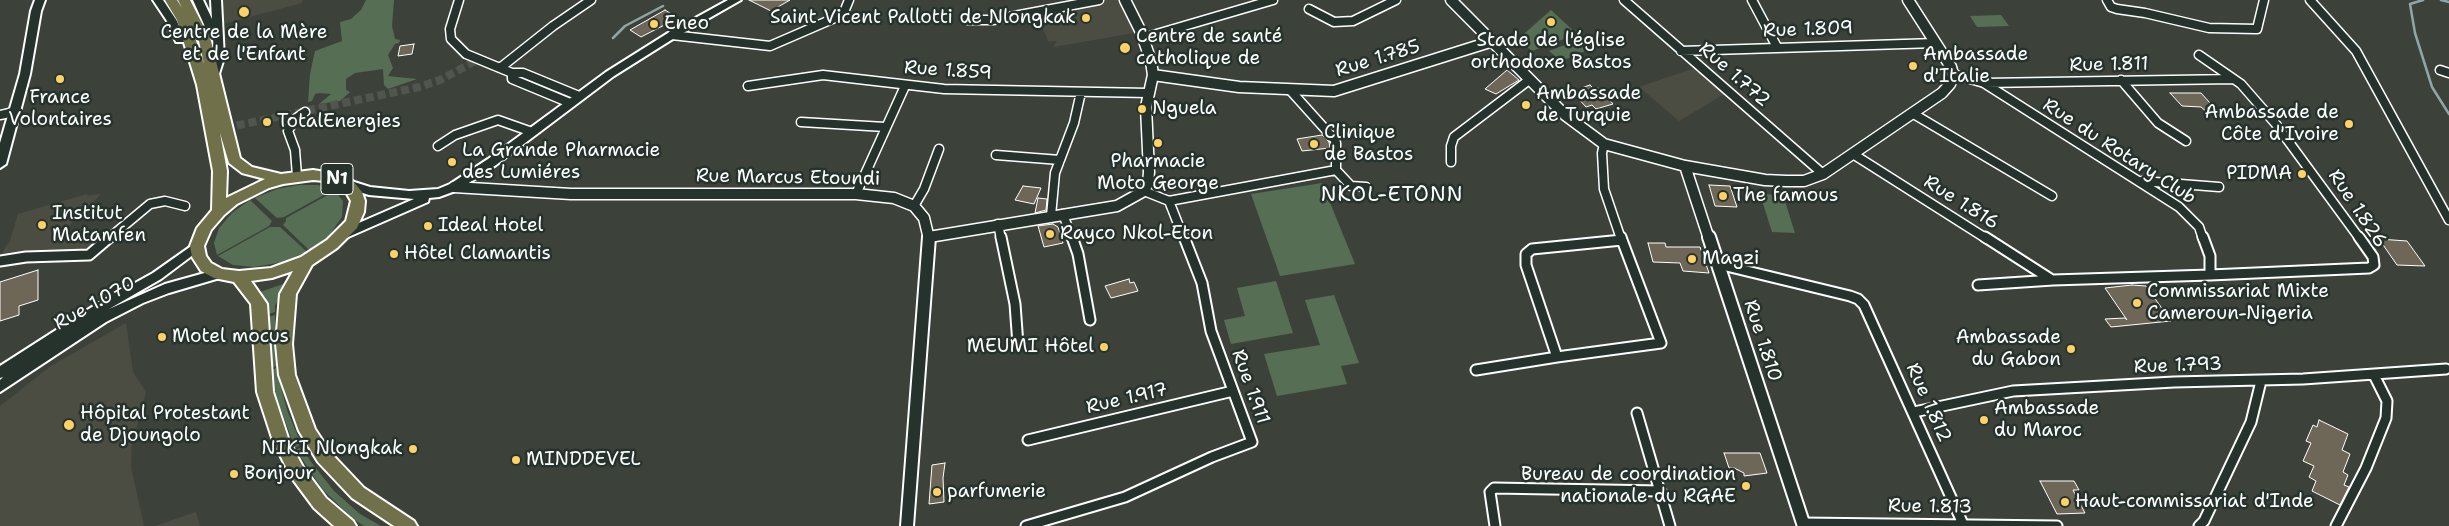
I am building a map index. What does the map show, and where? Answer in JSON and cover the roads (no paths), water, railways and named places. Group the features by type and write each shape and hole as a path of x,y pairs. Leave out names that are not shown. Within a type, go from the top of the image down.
{"highway":[{"path":"171,0 183,20 204,85 220,171 219,211"},
{"name":"N1","path":"184,0 205,40 221,113 234,160 247,170 281,179"},
{"name":"N1","path":"197,246 204,228 219,211 248,192 281,179 297,176 327,176 348,184 355,192 358,202 357,212 342,235 306,261 272,273 239,277 219,274"},
{"path":"197,246 199,257 206,267 219,274"},
{"name":"N1","path":"306,261 288,294 284,344 287,374 307,431 324,457 358,493 408,526"},
{"path":"239,277 253,292 259,304 265,392 281,441 297,472 320,503 347,526"}],"main road":[{"path":"158,0 172,21 180,40 189,40"},
{"path":"198,0 212,31 217,34"},
{"path":"214,75 220,58 216,0"},
{"path":"342,235 391,212 454,187 492,162 574,99 672,35 736,0"},
{"path":"0,164 26,74 39,2"},
{"path":"348,184 369,191 395,194 438,193"},
{"name":"Rue 1.070","path":"0,373 6,366 97,310 157,276 197,246"},
{"name":"Rue 1.070","path":"0,387 30,364 77,334 138,300 166,289 219,274"}],"street":[{"path":"459,0 450,29 450,39 466,54 512,73 512,79 574,99"},
{"path":"500,68 591,0"},
{"path":"672,35 770,46 837,17 844,12 849,0"},
{"path":"968,20 993,20 1099,0"},
{"path":"929,237 998,224 1117,206 1144,191 1148,183 1149,172 1146,107 1153,75 1151,61 1143,38 1125,0"},
{"path":"1143,38 1265,4 1272,0"},
{"path":"1308,9 1334,22 1353,21 1396,0"},
{"path":"1451,0 1565,115 1604,144 1685,166 1765,180 1804,180 1823,174 1942,93 1950,84 1953,74 1945,56 1908,0"},
{"name":"Rue 1.772","path":"1624,0 1823,174"},
{"path":"1752,0 1777,47"},
{"path":"2109,3 2209,28 2257,29 2264,0"},
{"path":"2310,0 2356,51 2449,219"},
{"name":"Rue 1.785","path":"1153,75 1207,84 1334,92 1492,42"},
{"name":"Rue 1.809","path":"1681,51 1936,42"},
{"name":"Rue 1.826","path":"2199,55 2234,79 2275,123 2311,170 2373,258 2374,265 2369,268 2210,276"},
{"path":"2440,70 2449,73"},
{"name":"Rue du Rotary Club","path":"1953,74 1984,84 2141,181 2179,207 2199,227 2210,256 2210,276"},
{"name":"Rue 1.859","path":"748,86 823,75 905,86 987,91 1148,93"},
{"name":"Rue 1.811","path":"1984,84 2234,79"},
{"path":"1451,162 1451,146 1454,137 1500,104 1529,80"},
{"path":"2121,80 2158,124 2186,141"},
{"path":"856,194 905,86"},
{"path":"1290,90 1334,139 1336,143 1336,170 1351,186 1366,187"},
{"path":"1052,216 1055,173 1074,122 1081,92"},
{"path":"0,115 14,112"},
{"path":"297,176 295,150 288,131 295,120 305,112"},
{"path":"1912,113 2052,196"},
{"path":"438,146 455,135 483,127 498,120 532,132"},
{"path":"801,122 886,127"},
{"path":"1476,370 1661,343 1604,189 1602,153 1604,144"},
{"path":"907,526 929,237 924,218 914,206 924,190 938,150"},
{"name":"Rue 1.816","path":"1853,154 2053,280"},
{"path":"996,155 1060,160"},
{"name":"Rue 1.810","path":"1685,166 1703,225 1718,264 1746,358 1803,524"},
{"path":"1144,191 1170,201 1336,170"},
{"path":"2141,181 2219,187"},
{"name":"Rue Marcus Etoundi","path":"454,187 563,194 856,194 894,198 914,206"},
{"path":"0,261 26,257 89,255 150,204 165,201 185,206"},
{"name":"Rue 1.911","path":"1026,526 1126,498 1212,457 1252,442 1211,331 1202,283 1170,201"},
{"path":"1063,214 1078,254 1090,320"},
{"path":"998,224 1015,304 1018,345"},
{"path":"1557,358 1526,265 1526,254 1532,249 1622,240"},
{"name":"Rue 1.812","path":"1718,264 1858,299 1864,305 1964,524"},
{"path":"1978,286 2053,280 2210,276"},
{"name":"Rue 1.793","path":"1914,412 2013,391 2174,382 2261,381 2446,369"},
{"path":"2336,526 2366,468 2386,418 2387,401 2374,375"},
{"path":"2199,526 2204,521 2251,422 2261,381"},
{"name":"Rue 1.917","path":"1028,440 1233,392"},
{"path":"1637,413 1670,526"},
{"path":"1495,526 1490,492 1494,488 1661,491"},
{"name":"Rue 1.813","path":"1803,524 2057,526"}],"waterway":[{"path":"2423,0 2410,4 2415,33 2432,87 2449,114"},
{"path":"2441,0 2449,2"},
{"path":"613,38 625,26 663,6"}],"tunnel":[{"path":"225,128 419,87 440,80 477,60"}],"place":[{"name":"Centre de la Mère et de l'Enfant","path":"244,12"},
{"name":"Saint Vicent Pallotti de Nlongkak","path":"1086,18"},
{"name":"Stade de l'église orthodoxe Bastos","path":"1551,22"},
{"name":"Eneo","path":"654,24"},
{"name":"Centre de santé catholique de","path":"1125,48"},
{"name":"Ambassade d'Italie","path":"1913,66"},
{"name":"France Volontaires","path":"60,79"},
{"name":"Ambassade de Turquie","path":"1526,105"},
{"name":"Nguela","path":"1142,109"},
{"name":"TotalEnergies","path":"267,122"},
{"name":"Ambassade de Côte d'Ivoire","path":"2349,124"},
{"name":"Pharmacie Moto George","path":"1158,143"},
{"name":"Clinique de Bastos","path":"1314,144"},
{"name":"La Grande Pharmacie des Lumiéres","path":"452,162"},
{"name":"PIDMA","path":"2302,174"},
{"name":"The famous","path":"1723,196"},
{"name":"Institut Matamfen","path":"42,225"},
{"name":"Ideal Hotel","path":"428,226"},
{"name":"Rayco Nkol-Eton","path":"1050,234"},
{"name":"Hôtel Clamantis","path":"394,254"},
{"name":"Magzi","path":"1692,259"},
{"name":"Commissariat Mixte Cameroun-Nigeria","path":"2137,303"},
{"name":"Motel mocus","path":"162,337"},
{"name":"MEUMI Hôtel","path":"1104,347"},
{"name":"Ambassade du Gabon","path":"2071,349"},
{"name":"Ambassade du Maroc","path":"1984,420"},
{"name":"Hôpital Protestant de Djoungolo","path":"69,425"},
{"name":"NIKI Nlongkak","path":"413,449"},
{"name":"MINDDEVEL","path":"516,460"},
{"name":"Bonjour","path":"234,474"},
{"name":"Bureau de coordination nationale du RGAE","path":"1746,486"},
{"name":"parfumerie","path":"937,492"},
{"name":"Haut-commissariat d'Inde","path":"2065,502"}],"district":[{"name":"NKOL-ETONN","path":"1392,196"}]}
